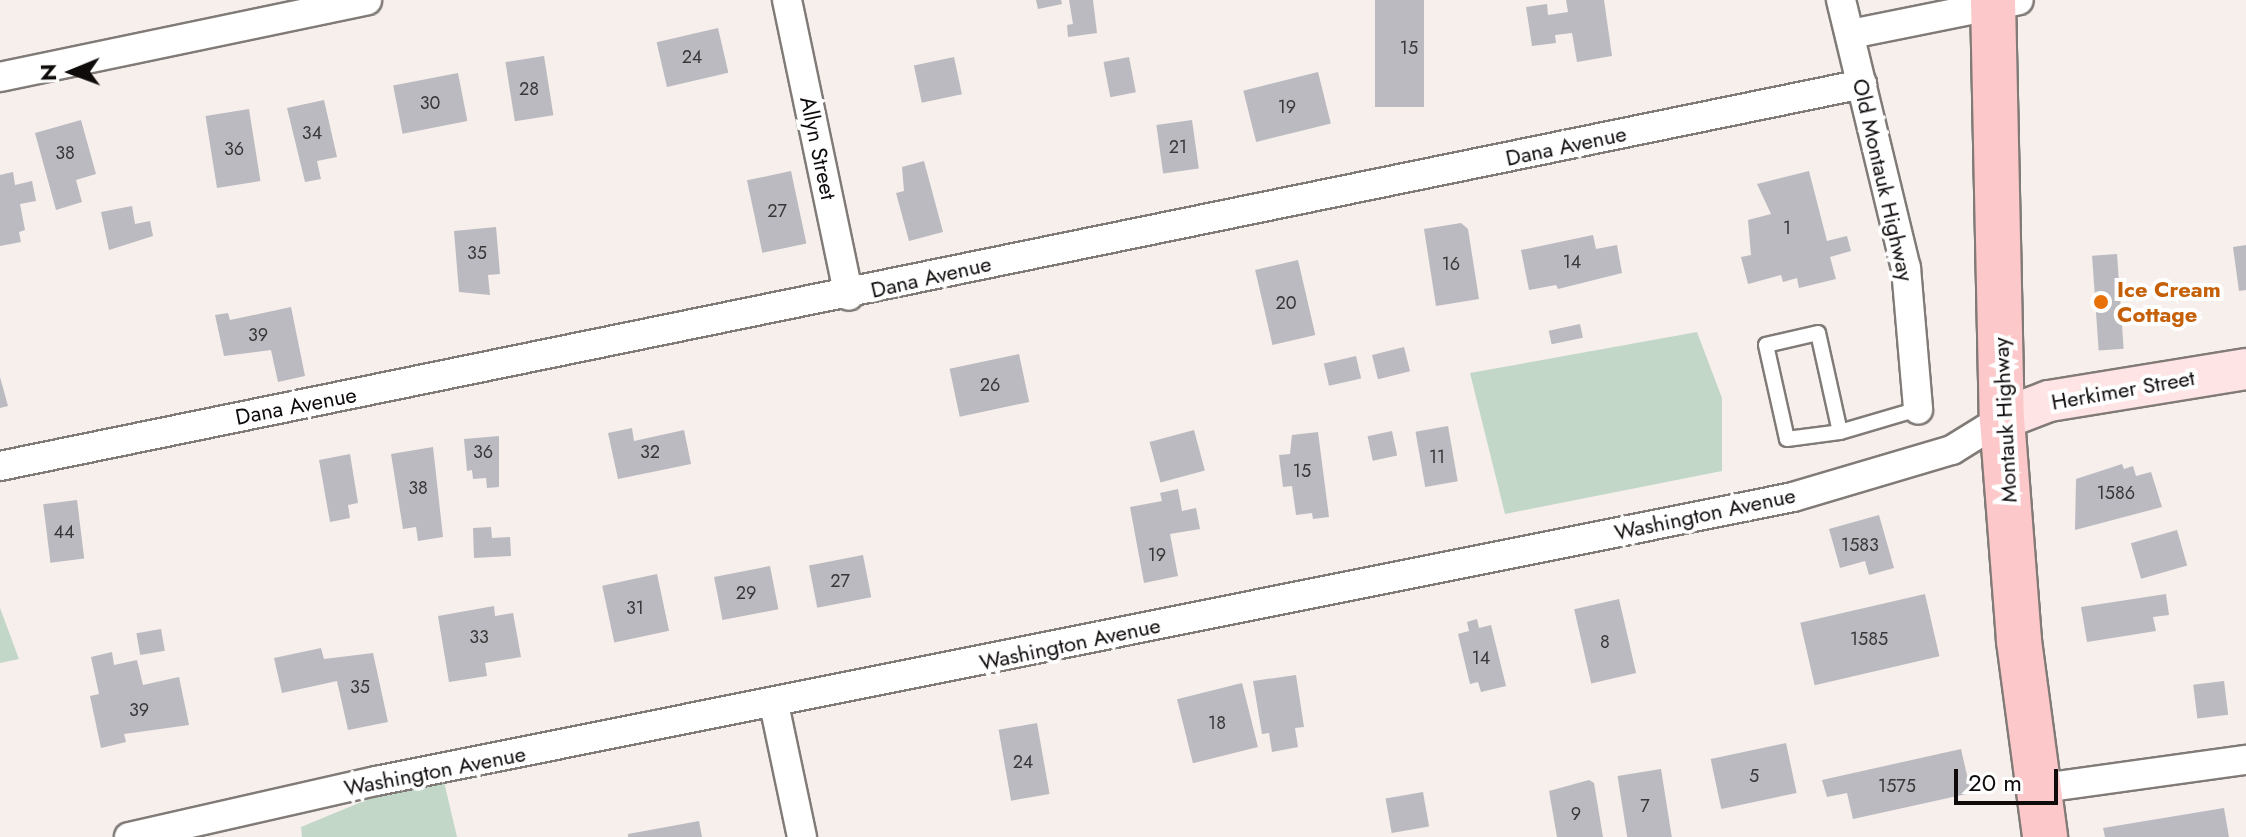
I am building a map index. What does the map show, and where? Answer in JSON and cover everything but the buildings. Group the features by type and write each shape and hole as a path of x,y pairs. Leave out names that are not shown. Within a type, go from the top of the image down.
{"main road":[{"name":"Montauk Highway","path":"2001,2 2002,419 2036,789 2045,837"},
{"name":"Herkimer Street","path":"2002,419 2049,401 2246,369"}],"street":[{"path":"0,77 367,0"},
{"name":"Allyn Street","path":"787,0 849,296"},
{"name":"Old Montauk Highway","path":"1841,0 1906,268 1918,409"},
{"path":"1851,34 2001,2"},
{"name":"Dana Avenue","path":"0,466 849,296 1862,84"},
{"name":"Washington Avenue","path":"129,837 376,781 774,704 1793,497 1952,450 2002,419"},
{"path":"774,704 802,837"},
{"path":"2036,789 2246,760"}],"lane":[{"path":"1840,432 1818,333 1766,345 1787,439 1840,432 1918,409"}],"green space":[{"path":"1697,332 1722,398 1722,471 1505,514 1470,373"},
{"path":"0,608 19,659 0,663"},
{"path":"441,769 457,837 302,837 301,827"}],"place":[{"name":"Ice Cream Cottage","path":"2101,302"}]}
